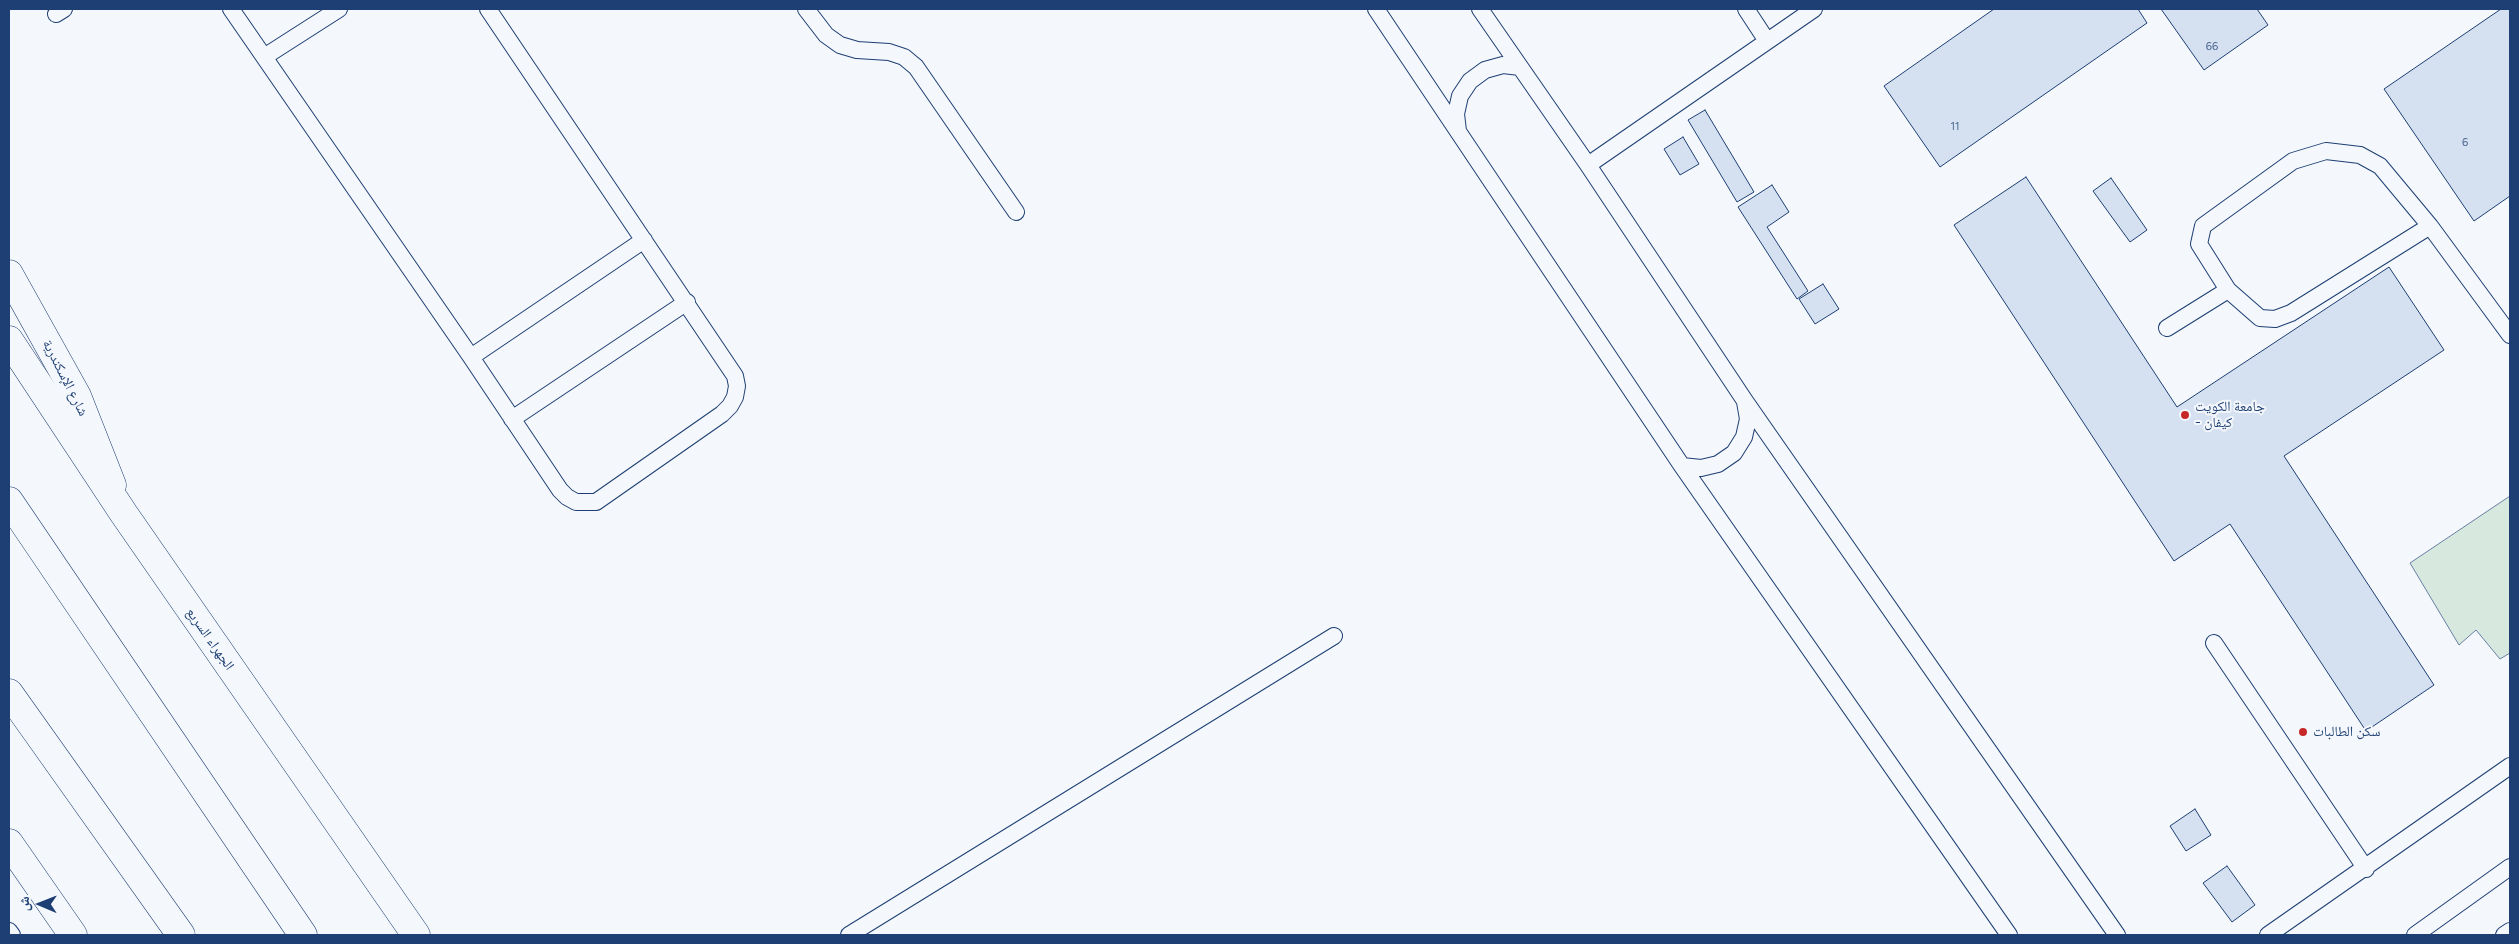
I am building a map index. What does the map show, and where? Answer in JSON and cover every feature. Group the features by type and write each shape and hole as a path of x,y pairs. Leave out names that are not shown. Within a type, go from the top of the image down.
{"main road":[{"name":"شارع الإسكندرية","path":"9,274 77,396 124,514"},
{"name":"الجهراء السريع","path":"9,340 124,514 416,935"},
{"path":"9,501 303,935"},
{"path":"9,693 181,935"},
{"path":"9,843 73,935"}],"lane":[{"path":"231,9 567,497 586,504 605,498 722,414 735,397 737,386 735,376 687,302 488,9"},
{"path":"264,58 339,9"},
{"path":"806,9 826,35 840,45 856,50 889,52 904,58 916,67 1016,212"},
{"path":"1376,9 1682,466 2009,935"},
{"path":"1480,9 1588,165 1745,401 2117,935"},
{"path":"1746,9 1767,41"},
{"path":"1588,165 1814,9"},
{"path":"1458,132 1456,114 1460,96 1470,81 1485,70 1503,65 1520,67"},
{"path":"2430,226 2291,313 2275,319 2260,318 2228,290 2199,244 2203,226 2293,161 2326,151 2360,155 2380,166 2430,226 2510,335"},
{"path":"471,356 644,240"},
{"path":"2168,328 2228,290"},
{"path":"512,419 687,302"},
{"path":"1682,466 1701,468 1718,464 1734,453 1744,437 1748,419 1745,401"},
{"path":"849,935 1334,636"},
{"path":"2214,644 2366,869"},
{"path":"2268,935 2366,869 2510,766"},
{"path":"2415,935 2510,867"},
{"path":"9,931 12,935"},
{"path":"2504,935 2510,931"}],"shaded area":[{"path":"2510,496 2510,653 2500,659 2476,630 2459,645 2410,563"}],"building":[{"path":"1994,9 2138,9 2147,23 1940,167 1884,86"},
{"path":"2161,9 2257,9 2268,25 2204,70"},
{"path":"2501,9 2510,9 2510,196 2474,221 2384,89"},
{"path":"1705,110 1754,192 1737,202 1688,120"},
{"path":"1683,137 1699,164 1680,175 1664,149"},
{"path":"2026,177 2177,407 2389,267 2444,350 2284,456 2434,685 2366,731 2230,524 2174,561 1954,225"},
{"path":"2111,178 2147,230 2130,242 2093,191"},
{"path":"1772,185 1789,212 1767,227 1808,291 1797,299 1738,207"},
{"path":"1823,284 1839,309 1815,324 1799,299"},
{"path":"2195,809 2211,835 2186,851 2170,826"},
{"path":"2227,866 2255,905 2232,922 2203,883"}],"place":[{"name":"جامعة الكويت - كيفان","path":"2185,415"},
{"name":"سكن الطالبات","path":"2303,732"}]}
